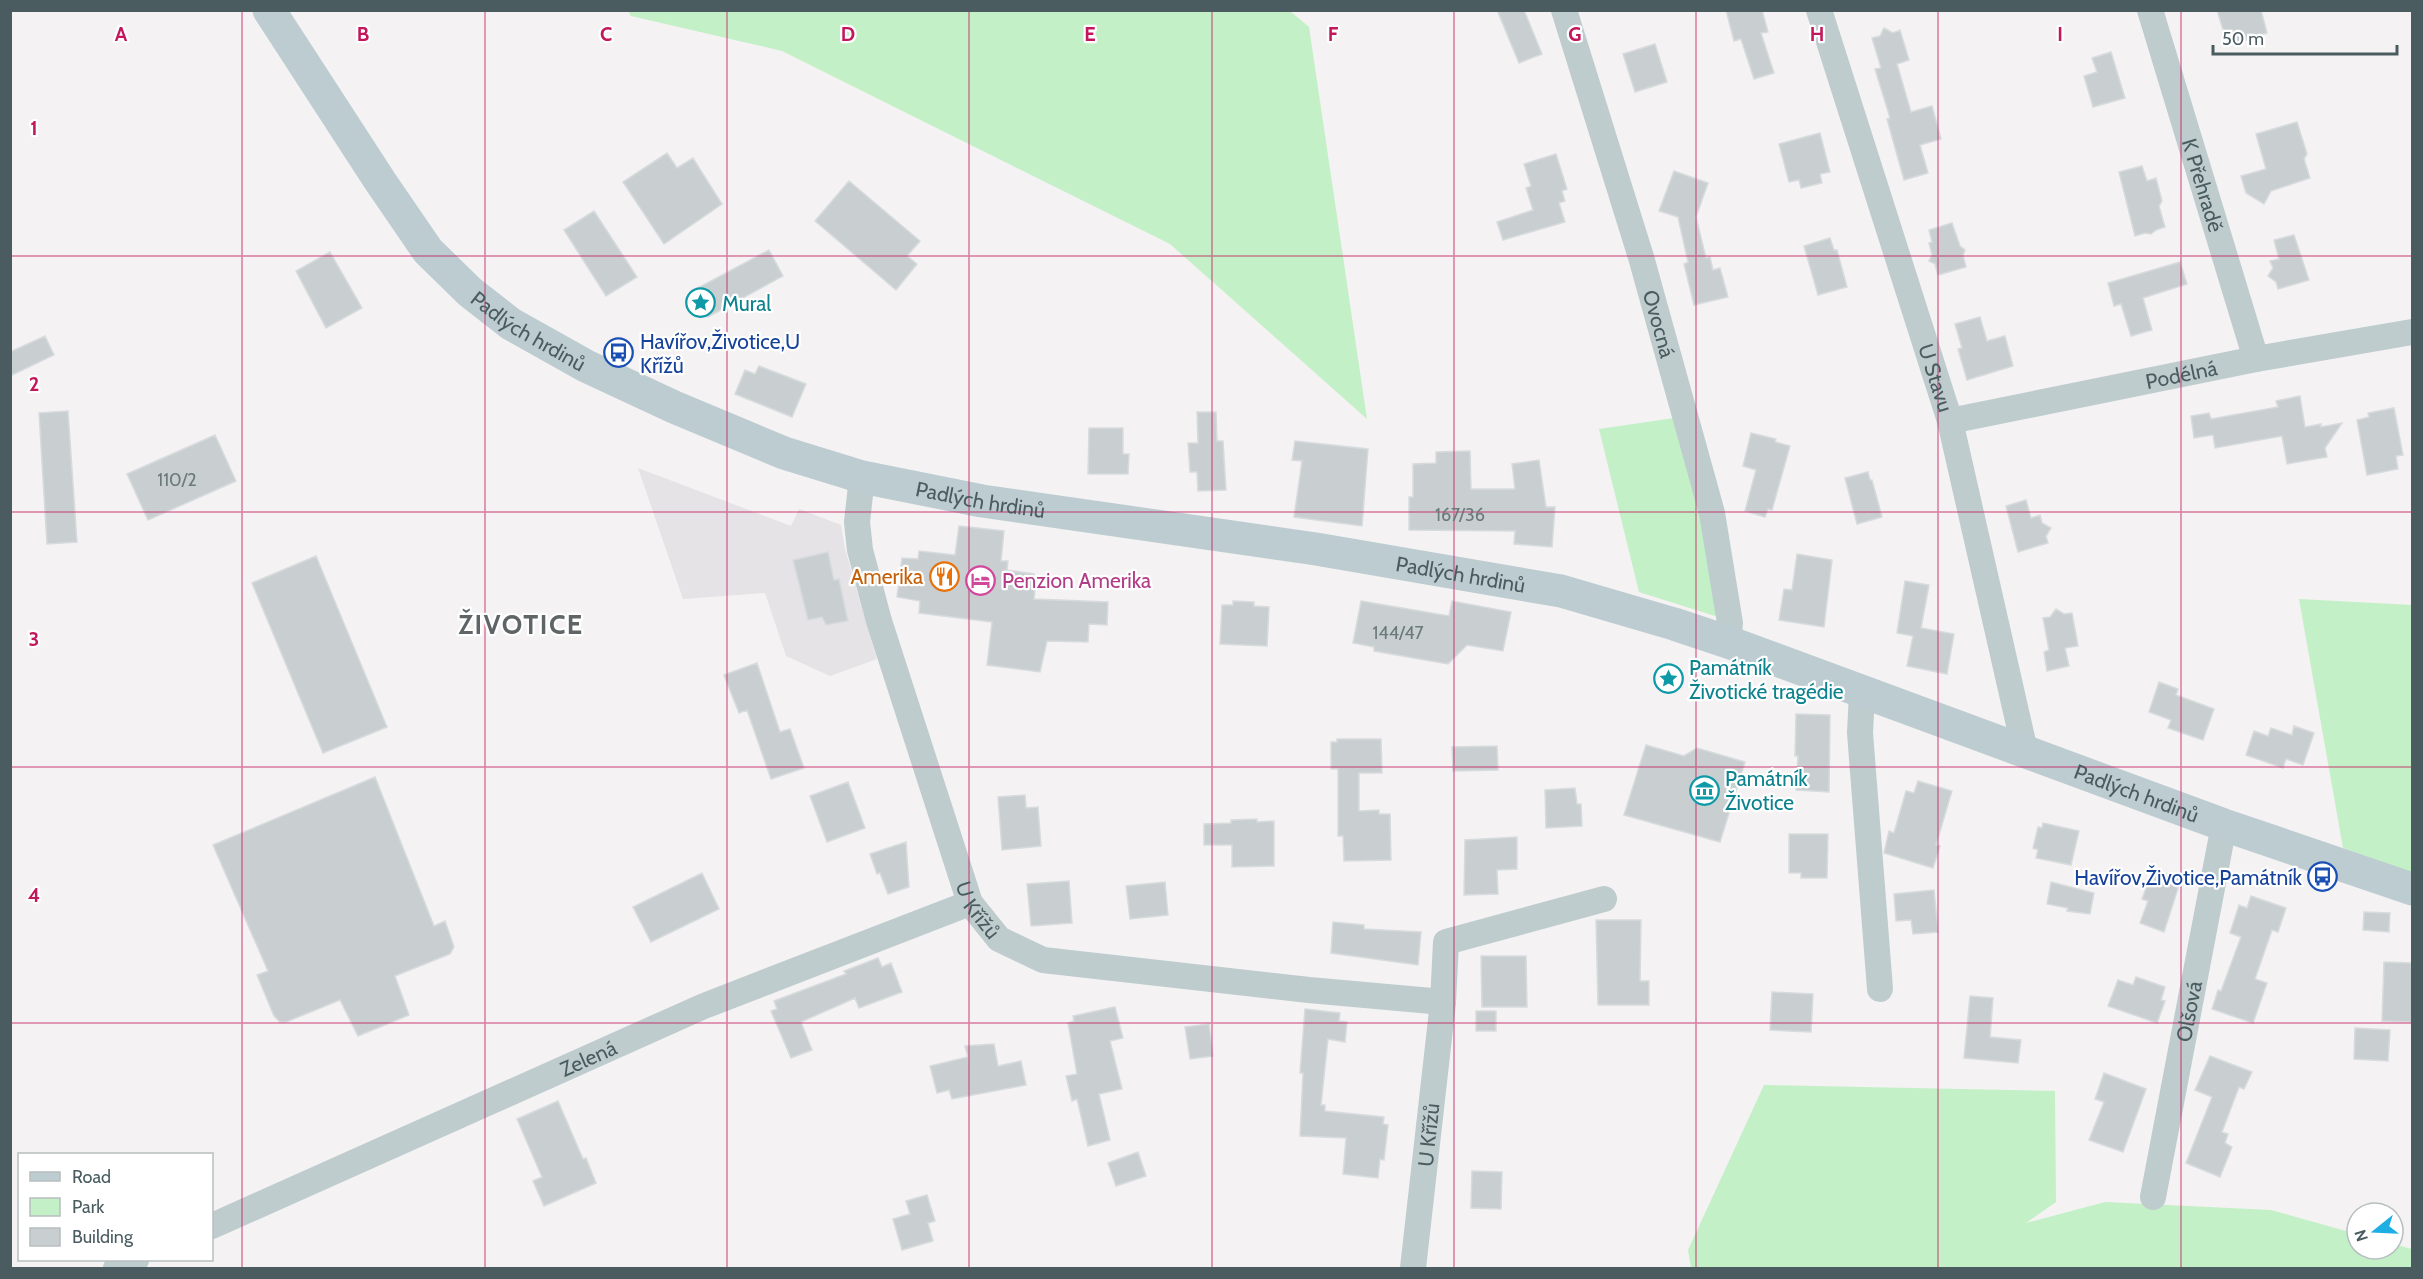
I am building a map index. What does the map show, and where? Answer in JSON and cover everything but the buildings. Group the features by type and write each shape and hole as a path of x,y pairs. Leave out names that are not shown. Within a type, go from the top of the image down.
{"street":[{"name":"Padlých hrdinů","path":"269,10 428,251 470,292 503,318 586,366 674,407 784,453 862,477 982,501 1316,549 1561,591 1728,642 2224,825 2412,889"},
{"name":"Ovocná","path":"1564,10 1641,257 1712,513 1730,623 1728,642"},
{"name":"U Stavu","path":"1819,10 1950,421 2025,751"},
{"name":"K Přehradě","path":"2150,10 2256,359"},
{"name":"Podélná","path":"1950,421 2256,359 2412,332"},
{"name":"U Křížů","path":"862,477 857,522 860,550 879,621 970,903 999,939 1042,960 1309,990 1443,1002"},
{"path":"1862,693 1860,733 1880,989"},
{"name":"Olšová","path":"2153,1197 2224,825"},
{"name":"U Křížů","path":"1413,1269 1443,1002 1446,942 1604,899"},
{"name":"Zelená","path":"213,1226 704,1006 970,903"},
{"path":"116,1269 134,1261"}],"shaded area":[{"path":"638,468 791,526 799,509 841,525 845,549 877,659 830,676 786,656 765,593 683,599"}],"green space":[{"path":"628,11 1290,11 1309,27 1367,419 1170,244 782,51 631,16"},
{"path":"1681,417 1721,610 1715,616 1639,592 1599,429"},
{"path":"2299,599 2412,605 2412,873 2343,848"},
{"path":"1764,1085 2055,1091 2056,1202 2026,1223 2105,1202 2271,1210 2345,1231 2345,1261 2405,1261 2405,1247 2412,1249 2412,1268 1691,1268 1688,1250"}],"place":[{"name":"Mural","path":"701,303"},
{"name":"Havířov,Životice,U Křížů","path":"619,353"},
{"name":"Amerika","path":"944,576"},
{"name":"Penzion Amerika","path":"981,580"},
{"name":"Památník Životické tragédie","path":"1668,679"},
{"name":"Památník Životice","path":"1704,790"},
{"name":"Havířov,Životice,Památník","path":"2323,877"}],"district":[{"name":"ŽIVOTICE","path":"521,624"}]}
